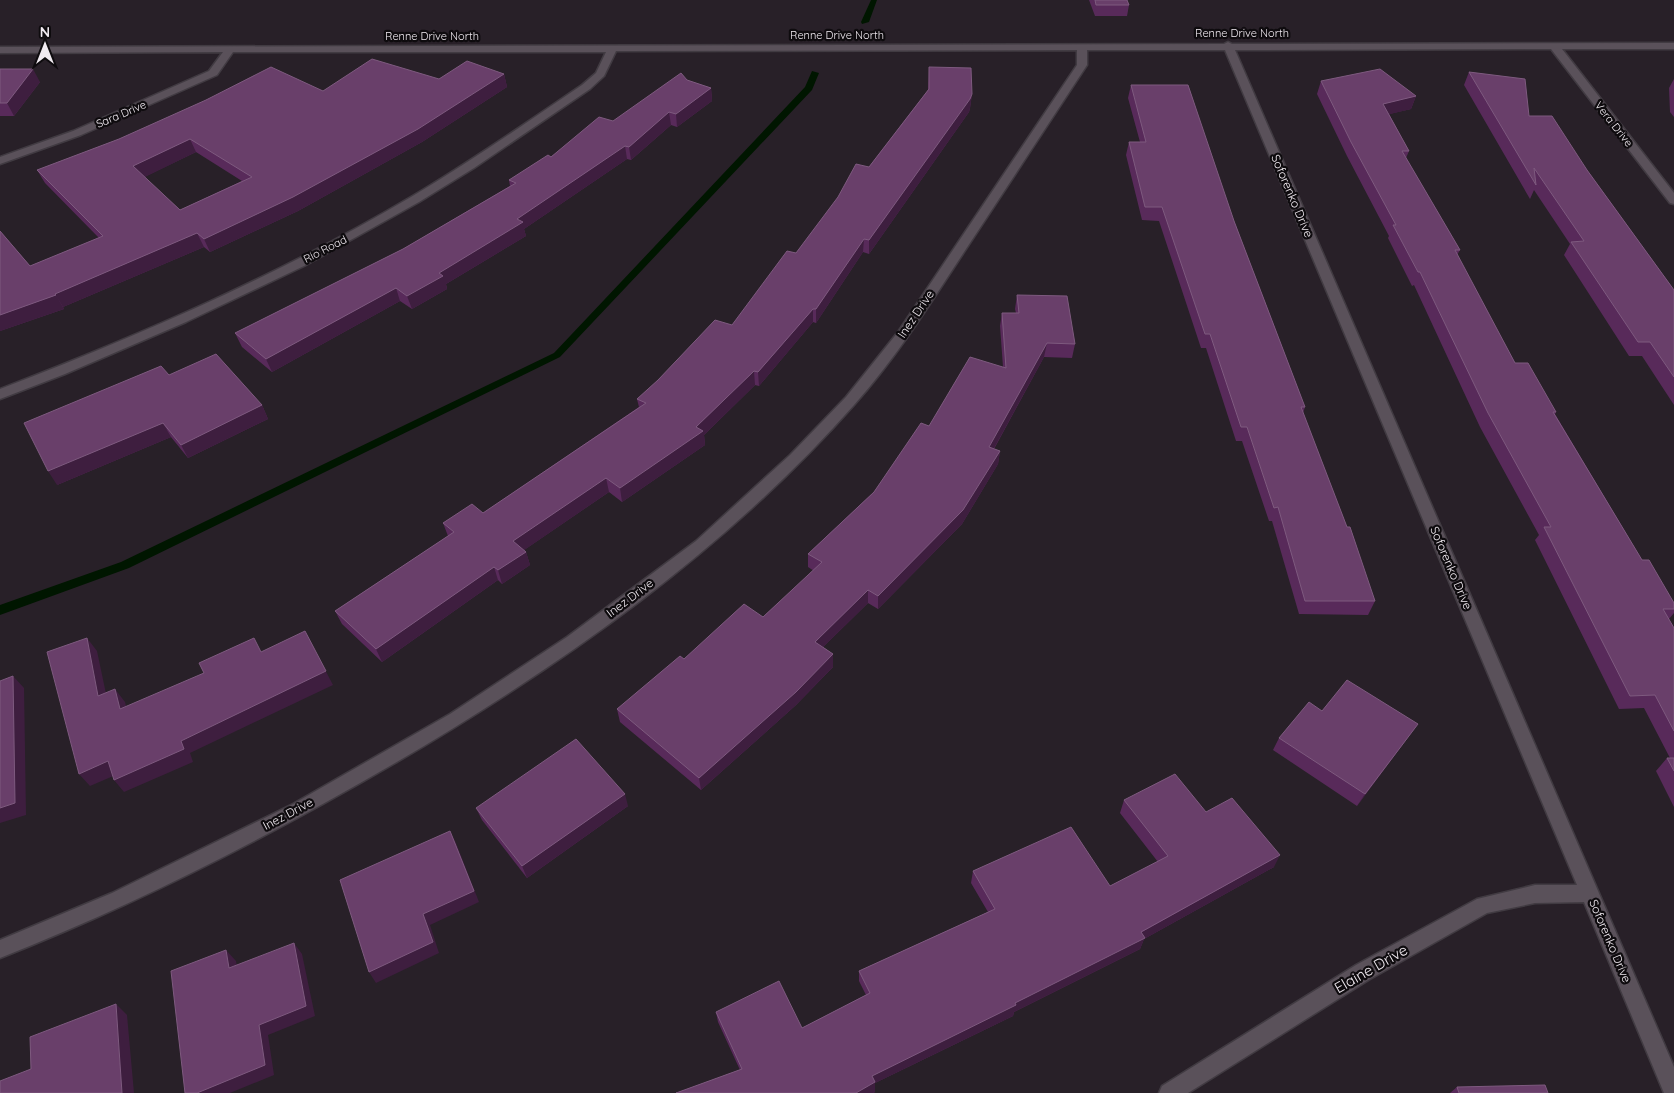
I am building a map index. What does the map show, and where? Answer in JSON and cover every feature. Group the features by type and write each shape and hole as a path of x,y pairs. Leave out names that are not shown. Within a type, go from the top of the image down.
{"street":[{"name":"Inez Drive","path":"0,949 119,899 299,810 332,791 456,719 573,642 701,545 801,453 851,400 903,335 1082,65 1082,46"},
{"name":"Soforenko Drive","path":"1228,46 1674,1091"},
{"name":"Vera Drive","path":"1554,46 1674,201"},
{"name":"Renne Drive North","path":"0,50 1674,46"},
{"name":"Rio Road","path":"0,394 147,335 224,300 340,242 470,166 586,87 600,74 613,48"},
{"name":"Sara Drive","path":"0,161 77,133 213,73 230,50"},
{"name":"Elaine Drive","path":"1169,1093 1363,972 1484,905 1535,894 1590,893"}],"building":[{"path":"1095,0 1127,0 1129,5 1096,5"},
{"path":"372,59 439,79 467,61 504,74 418,129 293,197 204,239 197,233 56,295 0,315 0,231 30,266 103,236 37,170 119,139 206,100 271,67 323,91","holes":["190,139 252,177 180,210 133,166"]},
{"path":"929,67 971,68 972,94 970,99 869,240 864,239 816,309 813,309 758,372 754,371 696,427 703,431 620,488 606,478 513,541 526,552 498,570 494,567 376,649 335,611 454,532 443,523 472,504 483,513 646,403 637,399 658,380 715,320 732,325 787,251 796,253 838,197 856,164 869,167 929,89"},
{"path":"0,69 33,69 7,103 0,103"},
{"path":"1380,69 1416,96 1383,104 1409,151 1402,151 1460,250 1455,250 1515,363 1528,363 1556,412 1553,412 1642,560 1649,560 1674,603 1674,609 1663,609 1674,628 1674,731 1655,695 1630,696 1544,527 1551,527 1488,413 1420,272 1418,272 1393,225 1396,225 1351,142 1321,81"},
{"path":"1469,72 1525,79 1529,116 1552,116 1587,170 1674,290 1674,377 1650,342 1638,342 1571,242 1584,241 1534,168 1536,185"},
{"path":"681,73 687,80 711,88 676,114 669,112 629,147 625,146 517,219 523,222 439,273 443,276 407,296 396,288 266,359 235,333 403,249 516,183 509,180 548,155 551,157 599,117 613,121"},
{"path":"1131,85 1188,85 1234,221 1305,407 1301,407 1347,527 1350,527 1375,601 1305,601 1278,507 1274,508 1247,427 1241,427 1210,334 1205,334 1162,207 1145,207 1129,142 1146,142"},
{"path":"1017,295 1067,296 1075,344 1047,343 989,447 1000,451 963,510 878,596 868,590 815,642 833,654 796,692 699,778 617,709 680,656 684,659 744,604 763,617 822,562 808,554 874,492 921,423 929,426 970,357 1006,368 1002,313 1019,313"},
{"path":"216,354 262,405 181,445 163,423 48,471 24,423 161,366 169,375"},
{"path":"305,631 326,671 181,741 184,749 114,780 108,761 79,774 47,652 87,638 98,696 115,689 120,709 204,673 199,663 254,638 261,652"},
{"path":"13,676 15,803 0,808 0,681"},
{"path":"1347,680 1418,724 1365,794 1279,738 1309,702 1322,711"},
{"path":"576,739 625,794 522,866 476,808"},
{"path":"1667,758 1674,758 1674,771"},
{"path":"1175,774 1206,812 1232,798 1280,855 1141,932 1145,938 1015,1003 1016,1005 872,1076 875,1082 856,1093 676,1093 742,1069 716,1012 779,981 802,1028 870,993 859,971 995,909 973,871 1071,827 1110,886 1168,856 1124,800"},
{"path":"450,831 474,891 423,914 433,942 369,972 340,880"},
{"path":"294,943 306,1006 259,1025 265,1065 197,1093 185,1093 171,971 226,950 229,968"},
{"path":"116,1004 122,1093 0,1093 0,1081 31,1069 30,1037"},
{"path":"1545,1085 1548,1093 1459,1093 1457,1087"}],"waterway":[{"path":"865,22 874,0"},
{"path":"0,610 125,565 557,355 809,88 815,73"}]}
